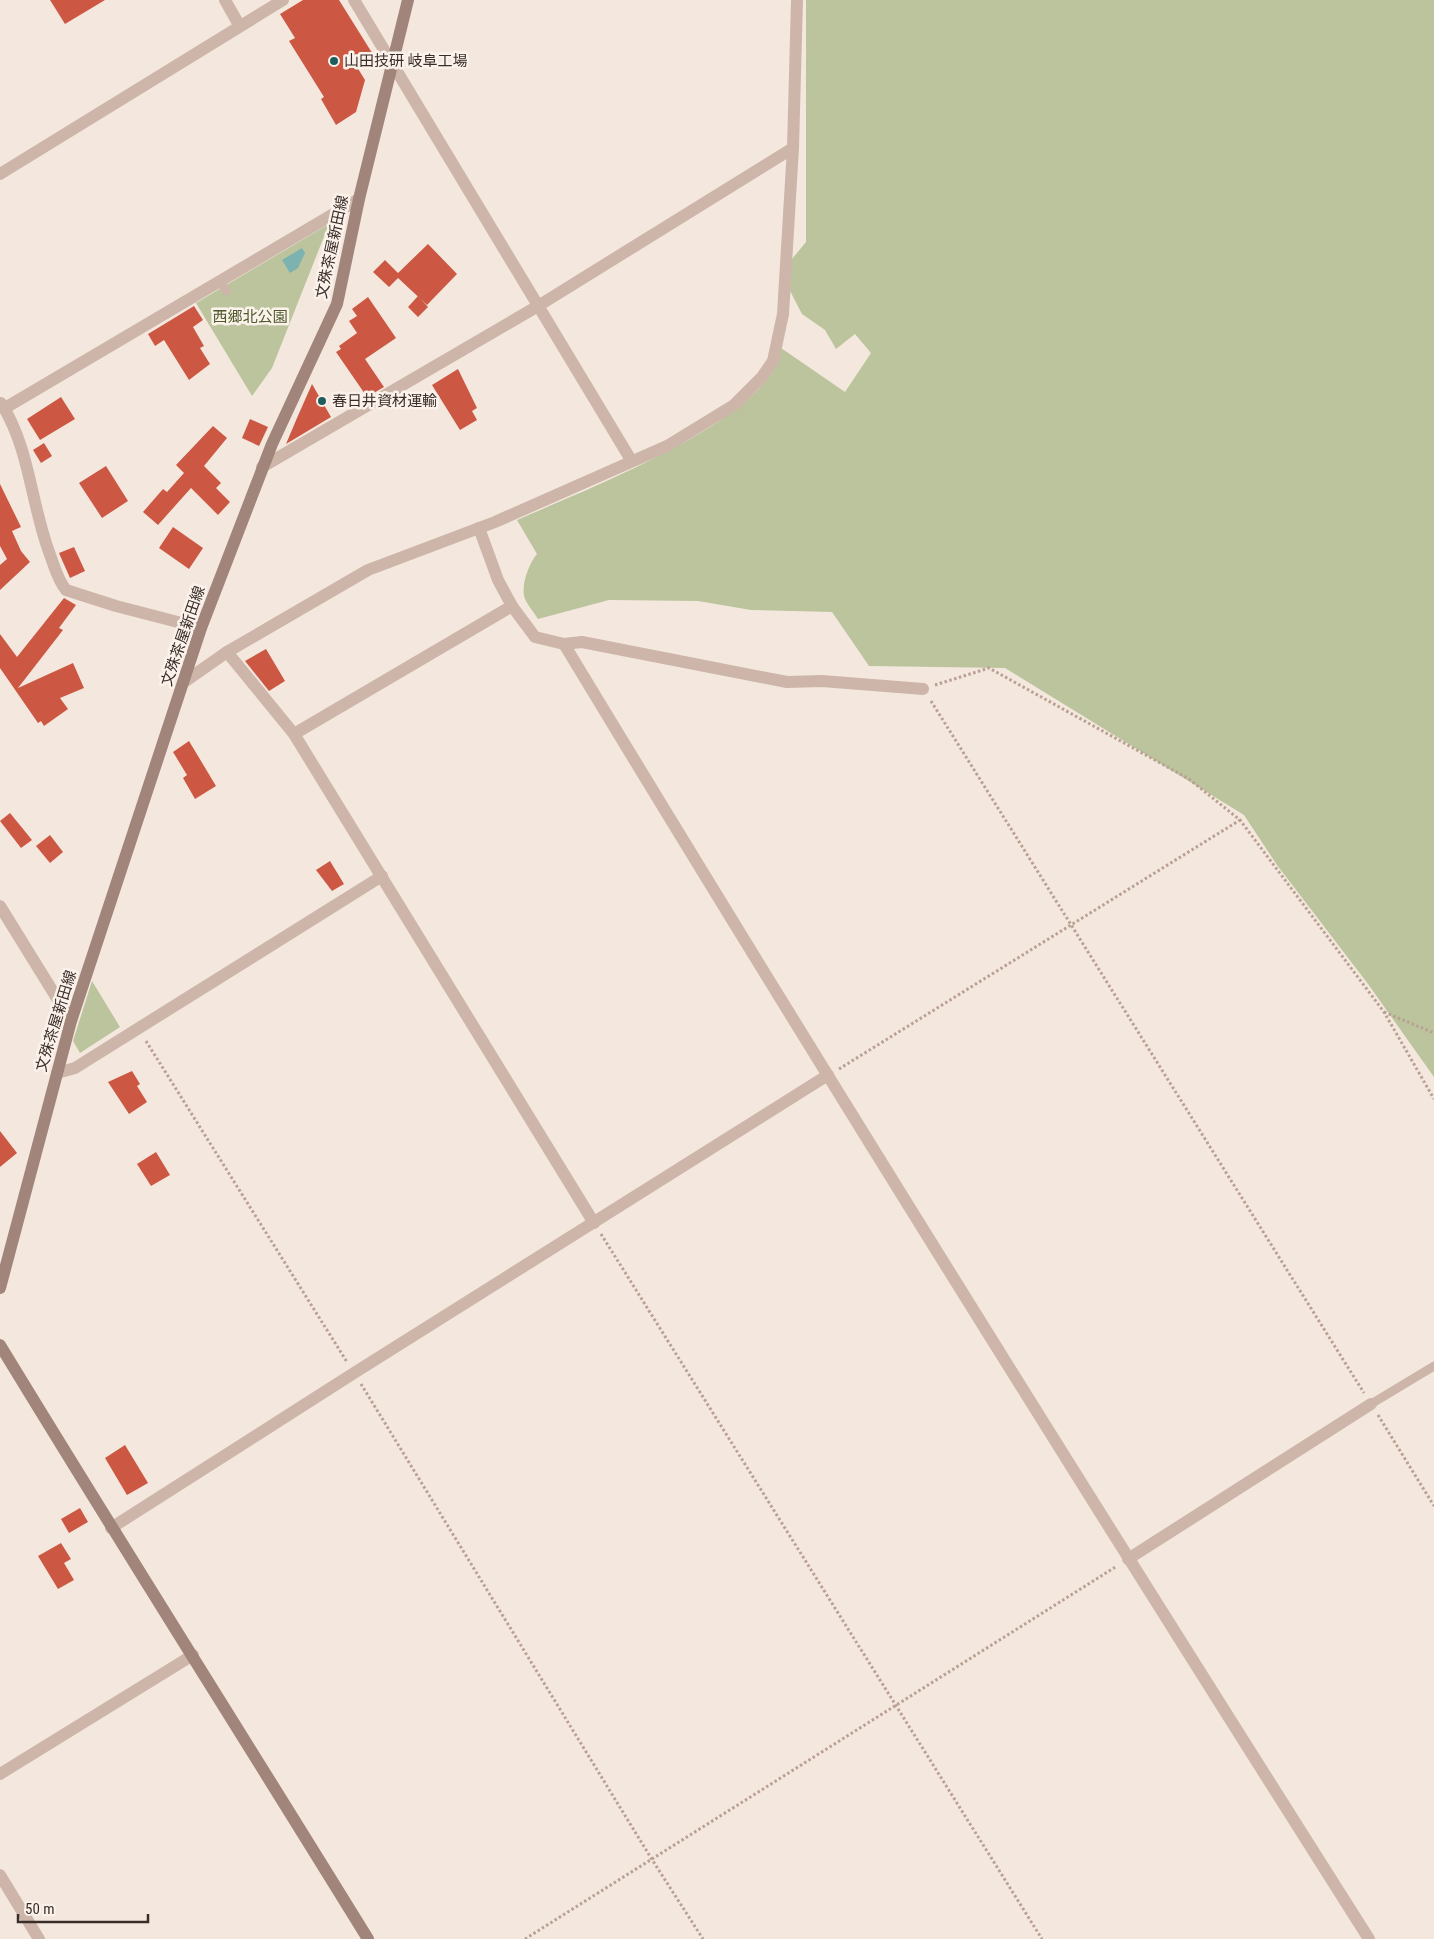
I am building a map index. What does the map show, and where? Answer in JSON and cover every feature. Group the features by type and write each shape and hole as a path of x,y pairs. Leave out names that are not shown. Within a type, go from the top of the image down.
{"main road":[{"name":"文殊茶屋新田線","path":"0,1288 71,1021 201,628 262,467 337,304 359,198 408,0"},
{"path":"0,1345 111,1528 193,1655 368,1939"}],"street":[{"path":"224,0 239,25"},
{"path":"0,174 239,25 283,0"},
{"path":"354,0 631,460"},
{"path":"184,682 227,652 368,570 479,528 631,460 667,446 734,406 762,377 773,361 783,314 794,148 796,0"},
{"path":"262,467 538,306 794,148"},
{"path":"201,628 116,606 66,590 58,576 40,528 24,455 2,405 268,260 359,198"},
{"path":"479,528 498,580 512,606 536,637 564,644 582,642 787,682 822,681 924,689"},
{"path":"294,734 512,606"},
{"path":"564,644 768,981 1128,1559 1369,1939"},
{"path":"227,652 294,734 594,1222"},
{"path":"57,1073 75,1068 382,876"},
{"path":"0,906 71,1021"},
{"path":"111,1528 828,1075"},
{"path":"1128,1559 1370,1404"},
{"path":"0,1774 193,1655"},
{"path":"0,1876 39,1939"}],"lane":[{"path":"1370,1404 1434,1366"}],"path":[{"path":"1434,1099 1384,1012 1240,820 1189,779 989,668 924,689 1434,1506"},
{"path":"828,1075 1240,820"},
{"path":"1384,1012 1434,1033"},
{"path":"138,1029 354,1373 651,1858 703,1939"},
{"path":"594,1222 1042,1939"},
{"path":"524,1939 896,1703 1128,1559"}],"green space":[{"path":"806,0 1434,0 1434,1077 1368,984 1277,865 1244,815 1005,668 869,666 832,612 751,610 698,601 609,600 538,619 526,602 524,582 528,569 537,554 517,520 625,473 711,426 746,401 771,374 781,348 845,392 871,353 855,334 836,349 825,330 802,314 787,285 792,259 806,242"},
{"name":"西郷北公園","path":"329,224 272,368 252,396 196,303"},
{"path":"92,981 120,1027 80,1053 73,1041"}],"water":[{"path":"302,248 305,253 298,268 290,273 282,260"}],"building":[{"path":"50,0 105,0 65,24"},
{"name":"山田技研 岐阜工場","path":"303,0 339,0 374,56 357,67 365,80 356,112 336,125 321,99 324,97 289,41 295,38 280,14"},
{"path":"428,244 457,274 427,305 398,278 389,287 373,272 385,260 398,273"},
{"path":"418,296 428,307 418,317 408,307"},
{"path":"368,297 396,338 365,359 384,387 367,397 336,352 341,349 339,346 357,333 349,321 357,316 352,309"},
{"path":"194,306 203,320 193,327 204,346 200,348 210,364 189,380 164,340 155,346 148,334"},
{"path":"458,369 477,408 472,411 477,420 460,430 432,385"},
{"path":"312,384 331,417 286,444 297,418"},
{"path":"61,397 75,419 40,440 27,419"},
{"path":"250,419 268,427 259,446 242,438"},
{"path":"213,426 227,438 204,466 221,483 216,488 230,502 218,515 191,488 158,525 143,512 163,489 167,492 184,473 176,465"},
{"path":"44,443 52,456 41,463 33,450"},
{"path":"106,466 128,501 102,518 79,483"},
{"path":"0,484 21,527 12,531 21,551 30,562 0,590 0,565 7,559 0,546"},
{"path":"173,527 203,548 189,569 159,548"},
{"path":"74,547 85,571 70,578 59,553"},
{"path":"64,598 76,605 59,628 63,630 18,688 73,663 84,688 60,698 68,709 44,726 41,721 38,723 0,668 0,634 17,657"},
{"path":"266,649 285,681 269,691 245,661"},
{"path":"189,741 216,786 195,799 183,778 187,775 173,752"},
{"path":"10,813 32,840 21,848 0,821"},
{"path":"50,835 63,852 50,863 36,846"},
{"path":"330,861 344,884 332,891 316,870"},
{"path":"132,1071 140,1084 137,1086 147,1102 129,1114 108,1082"},
{"path":"0,1131 17,1153 0,1167"},
{"path":"156,1152 170,1175 151,1186 137,1164"},
{"path":"125,1445 148,1483 127,1495 105,1458"},
{"path":"80,1508 88,1522 69,1533 61,1519"},
{"path":"61,1543 71,1559 64,1563 74,1580 58,1589 38,1556"}],"place":[{"name":"山田技研 岐阜工場","path":"334,61"},
{"name":"春日井資材運輸","path":"322,401"}]}
